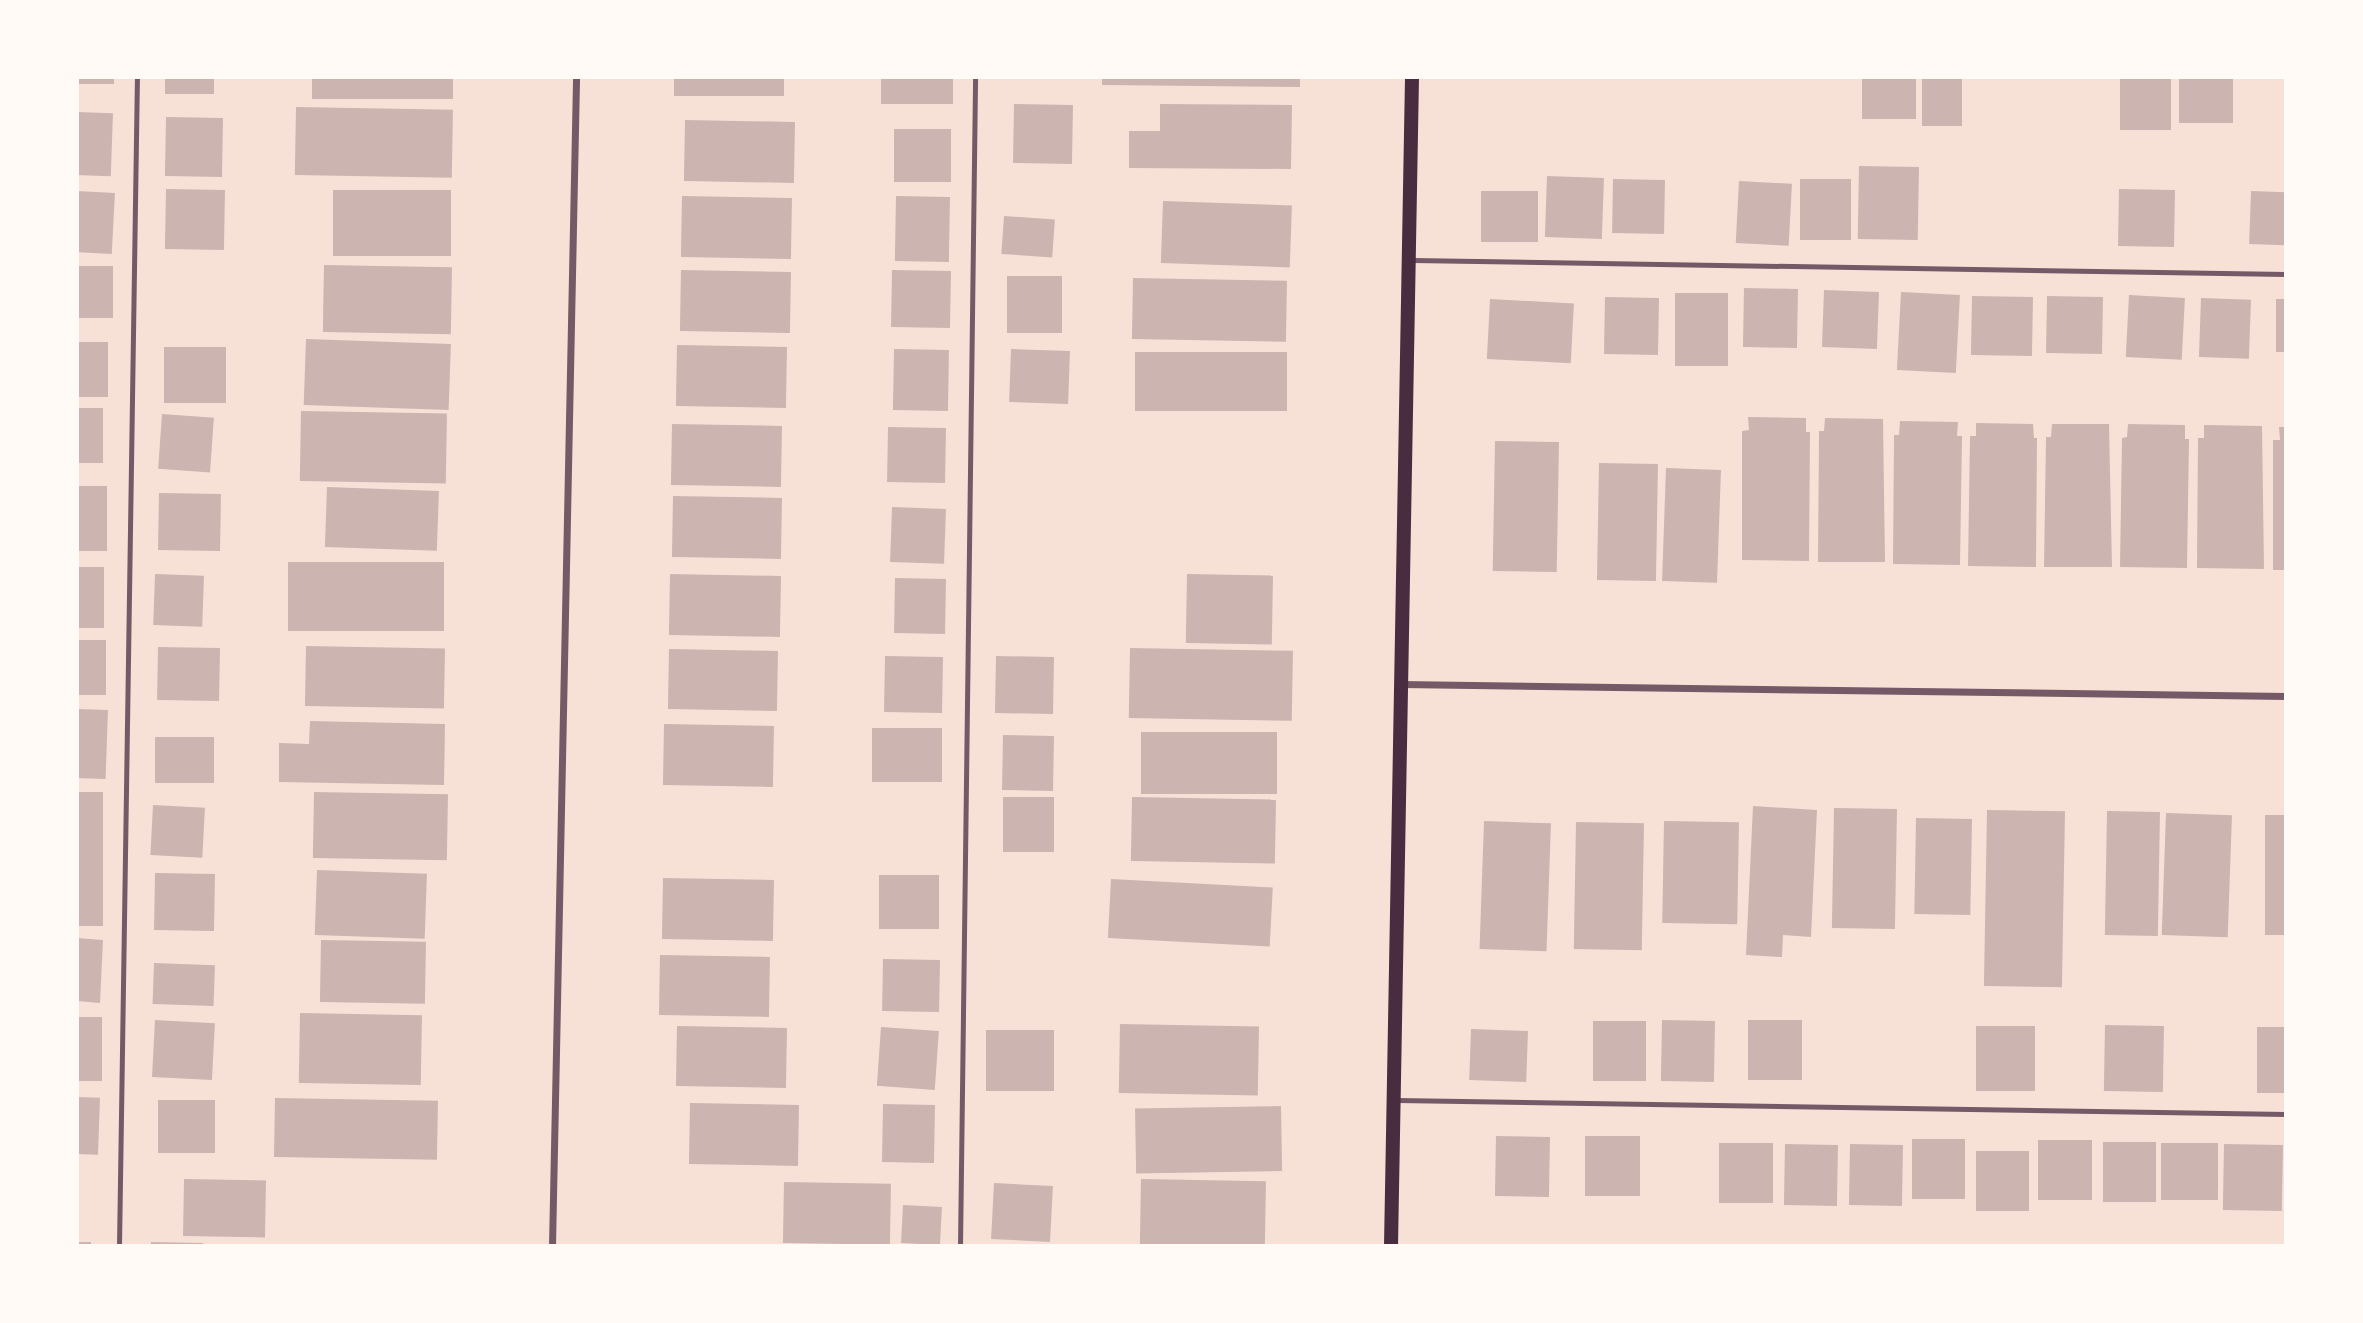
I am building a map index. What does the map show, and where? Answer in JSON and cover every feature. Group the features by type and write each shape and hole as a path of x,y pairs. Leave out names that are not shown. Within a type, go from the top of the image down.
{"main road":[{"path":"1391,1246 1412,77"}],"street":[{"path":"552,1246 576,77"},
{"path":"1401,684 2286,696"}],"lane":[{"path":"119,1246 137,77"},
{"path":"960,1246 975,77"},
{"path":"1408,260 2286,274"},
{"path":"1394,1100 2286,1114"}],"building":[{"path":"77,77 114,77 114,84 77,84"},
{"path":"165,77 214,77 214,94 165,94"},
{"path":"312,77 453,77 453,99 312,99"},
{"path":"674,77 784,77 784,96 674,96"},
{"path":"881,77 953,77 953,104 881,104"},
{"path":"1102,77 1300,77 1300,87 1102,85"},
{"path":"1862,77 1916,77 1916,119 1862,119"},
{"path":"1922,77 1962,77 1962,126 1922,126"},
{"path":"2120,77 2171,77 2171,130 2120,130"},
{"path":"2179,77 2233,77 2233,123 2179,123"},
{"path":"1014,104 1073,105 1072,164 1013,163"},
{"path":"1160,104 1292,105 1291,169 1129,168 1129,131 1160,131"},
{"path":"296,107 453,110 452,178 295,175"},
{"path":"77,112 113,113 111,176 77,175"},
{"path":"166,117 223,118 222,177 165,176"},
{"path":"685,120 795,122 794,183 684,181"},
{"path":"894,129 951,129 951,182 894,182"},
{"path":"1859,166 1919,167 1918,240 1858,239"},
{"path":"1547,176 1604,178 1602,239 1545,237"},
{"path":"1613,179 1665,180 1664,234 1612,233"},
{"path":"1800,179 1851,179 1851,240 1800,240"},
{"path":"1739,181 1792,184 1789,246 1736,243"},
{"path":"166,189 225,190 224,250 165,249"},
{"path":"2119,189 2175,190 2174,247 2118,246"},
{"path":"333,190 451,190 451,256 333,256"},
{"path":"77,191 115,193 112,254 77,252"},
{"path":"1481,191 1538,191 1538,242 1481,242"},
{"path":"2251,191 2286,192 2284,245 2249,244"},
{"path":"682,196 792,198 791,259 681,257"},
{"path":"896,196 950,197 949,262 895,261"},
{"path":"1163,201 1292,206 1290,267 1161,263"},
{"path":"1004,216 1055,220 1052,257 1001,254"},
{"path":"324,265 452,267 451,334 323,332"},
{"path":"77,266 113,266 113,318 77,318"},
{"path":"681,270 791,272 790,333 680,331"},
{"path":"892,270 951,271 950,328 891,327"},
{"path":"1007,276 1062,276 1062,333 1007,333"},
{"path":"1133,278 1287,281 1286,342 1132,339"},
{"path":"1744,288 1798,289 1797,348 1743,347"},
{"path":"1824,290 1879,292 1877,349 1822,347"},
{"path":"1901,292 1960,295 1956,373 1897,370"},
{"path":"1675,293 1728,293 1728,366 1675,366"},
{"path":"2129,295 2185,298 2182,360 2126,357"},
{"path":"1972,296 2033,297 2032,356 1971,355"},
{"path":"2047,296 2103,297 2102,354 2046,353"},
{"path":"1605,297 1659,298 1658,355 1604,354"},
{"path":"2201,298 2251,300 2249,359 2199,357"},
{"path":"1490,299 1574,303 1571,363 1487,359"},
{"path":"2276,299 2286,299 2286,352 2276,352"},
{"path":"306,339 451,344 449,410 304,405"},
{"path":"77,342 108,342 108,397 77,397"},
{"path":"677,345 787,347 786,408 676,406"},
{"path":"164,347 226,347 226,403 164,403"},
{"path":"894,349 949,350 948,411 893,410"},
{"path":"1011,349 1070,351 1068,404 1009,402"},
{"path":"1135,352 1287,352 1287,411 1135,411"},
{"path":"77,408 103,408 103,463 77,463"},
{"path":"301,411 447,414 446,484 300,481"},
{"path":"162,414 214,418 210,472 158,469"},
{"path":"1748,417 1806,418 1806,432 1810,432 1809,561 1742,560 1742,431 1749,430"},
{"path":"1825,418 1883,419 1885,562 1818,562 1819,431 1824,431"},
{"path":"1900,421 1958,422 1957,436 1962,436 1960,565 1893,564 1894,435 1899,435"},
{"path":"1976,423 2033,424 2034,438 2037,438 2036,567 1968,566 1970,436 1976,436"},
{"path":"672,424 782,426 781,487 671,485"},
{"path":"2052,424 2109,424 2112,567 2044,567 2046,437 2051,437"},
{"path":"2128,424 2185,425 2185,439 2189,439 2187,568 2120,567 2122,438 2127,437"},
{"path":"2204,425 2262,426 2264,569 2197,568 2198,438 2204,438"},
{"path":"888,427 946,428 945,483 887,482"},
{"path":"2279,427 2286,427 2286,570 2273,570 2273,440 2280,440"},
{"path":"1495,441 1559,442 1557,572 1493,571"},
{"path":"1599,463 1658,464 1656,581 1597,580"},
{"path":"1666,468 1721,470 1717,583 1662,581"},
{"path":"77,486 107,486 107,551 77,551"},
{"path":"327,487 439,491 437,551 325,547"},
{"path":"159,493 221,494 220,551 158,550"},
{"path":"673,496 782,498 781,559 672,557"},
{"path":"892,507 946,509 944,564 890,562"},
{"path":"288,562 444,562 444,631 288,631"},
{"path":"77,567 104,567 104,628 77,628"},
{"path":"155,574 204,576 202,627 153,625"},
{"path":"670,574 781,576 780,637 669,635"},
{"path":"1187,574 1273,576 1272,644 1186,643"},
{"path":"895,578 946,579 945,634 894,633"},
{"path":"77,640 106,640 106,695 77,695"},
{"path":"306,646 445,648 444,708 305,706"},
{"path":"158,647 220,648 219,701 157,700"},
{"path":"1130,648 1293,651 1292,721 1129,718"},
{"path":"669,649 778,651 777,711 668,709"},
{"path":"885,656 943,657 942,713 884,712"},
{"path":"996,656 1054,657 1053,714 995,713"},
{"path":"77,709 108,710 106,779 77,778"},
{"path":"310,721 445,724 444,785 279,782 279,743 309,744"},
{"path":"664,724 774,726 773,787 663,785"},
{"path":"872,728 942,728 942,782 872,782"},
{"path":"1141,732 1277,732 1277,794 1141,794"},
{"path":"1003,735 1054,736 1053,791 1002,790"},
{"path":"155,737 214,737 214,783 155,783"},
{"path":"77,792 103,792 103,926 77,926"},
{"path":"314,792 448,794 447,860 313,858"},
{"path":"1003,797 1054,797 1054,852 1003,852"},
{"path":"1132,797 1276,800 1275,864 1131,861"},
{"path":"153,805 205,808 202,858 150,855"},
{"path":"1753,806 1817,810 1811,937 1783,935 1782,957 1746,955"},
{"path":"1834,808 1897,809 1895,929 1832,928"},
{"path":"1987,810 2065,811 2062,987 1984,986"},
{"path":"2107,811 2160,812 2158,936 2105,935"},
{"path":"2166,813 2232,815 2228,937 2162,935"},
{"path":"2265,815 2286,815 2286,935 2265,935"},
{"path":"1916,818 1972,819 1970,915 1914,914"},
{"path":"1484,821 1551,823 1546,951 1480,949"},
{"path":"1664,821 1739,822 1737,924 1662,923"},
{"path":"1576,822 1644,823 1642,950 1574,949"},
{"path":"317,870 427,874 425,939 315,935"},
{"path":"155,873 215,874 214,931 154,930"},
{"path":"879,875 939,875 939,929 879,929"},
{"path":"663,878 774,880 773,941 662,939"},
{"path":"1111,879 1273,887 1270,946 1108,938"},
{"path":"77,938 103,940 100,1003 77,1001"},
{"path":"321,940 426,942 425,1004 320,1002"},
{"path":"660,955 770,957 769,1017 659,1015"},
{"path":"883,959 940,960 939,1012 882,1011"},
{"path":"154,963 215,965 214,1006 153,1004"},
{"path":"300,1013 422,1015 421,1085 299,1083"},
{"path":"77,1017 102,1017 102,1081 77,1081"},
{"path":"155,1020 215,1023 212,1080 152,1077"},
{"path":"1662,1020 1715,1021 1714,1082 1661,1081"},
{"path":"1748,1020 1802,1020 1802,1080 1748,1080"},
{"path":"1593,1021 1646,1021 1646,1081 1593,1081"},
{"path":"1120,1024 1259,1026 1258,1095 1119,1093"},
{"path":"2105,1025 2164,1026 2163,1092 2104,1091"},
{"path":"677,1026 787,1028 786,1088 676,1086"},
{"path":"1976,1026 2035,1026 2035,1091 1976,1091"},
{"path":"881,1027 939,1031 935,1090 877,1086"},
{"path":"2257,1027 2286,1027 2286,1093 2257,1093"},
{"path":"1471,1029 1528,1031 1526,1082 1469,1080"},
{"path":"986,1030 1054,1030 1054,1091 986,1091"},
{"path":"77,1097 100,1098 98,1155 77,1154"},
{"path":"275,1098 438,1101 437,1160 274,1157"},
{"path":"158,1100 215,1100 215,1153 158,1153"},
{"path":"690,1103 799,1105 798,1166 689,1164"},
{"path":"883,1104 935,1105 934,1163 882,1162"},
{"path":"1281,1106 1282,1171 1136,1174 1135,1109"},
{"path":"1496,1136 1550,1137 1549,1197 1495,1196"},
{"path":"1585,1136 1640,1136 1640,1196 1585,1196"},
{"path":"1912,1139 1965,1139 1965,1199 1912,1199"},
{"path":"2038,1140 2092,1140 2092,1200 2038,1200"},
{"path":"2103,1142 2156,1142 2156,1202 2103,1202"},
{"path":"1719,1143 1773,1143 1773,1203 1719,1203"},
{"path":"2161,1143 2218,1143 2218,1200 2161,1200"},
{"path":"1785,1144 1838,1145 1837,1206 1784,1205"},
{"path":"1850,1144 1903,1145 1902,1206 1849,1205"},
{"path":"2224,1144 2283,1145 2282,1211 2223,1210"},
{"path":"1976,1151 2029,1151 2029,1211 1976,1211"},
{"path":"184,1179 266,1180 265,1237 183,1236"},
{"path":"1141,1179 1266,1181 1265,1246 1140,1246"},
{"path":"784,1182 891,1184 890,1245 783,1243"},
{"path":"994,1183 1053,1186 1050,1242 991,1239"},
{"path":"903,1205 942,1207 940,1245 901,1243"},
{"path":"77,1242 91,1242 91,1246 77,1246"},
{"path":"151,1242 203,1243 203,1246 151,1246"}]}
